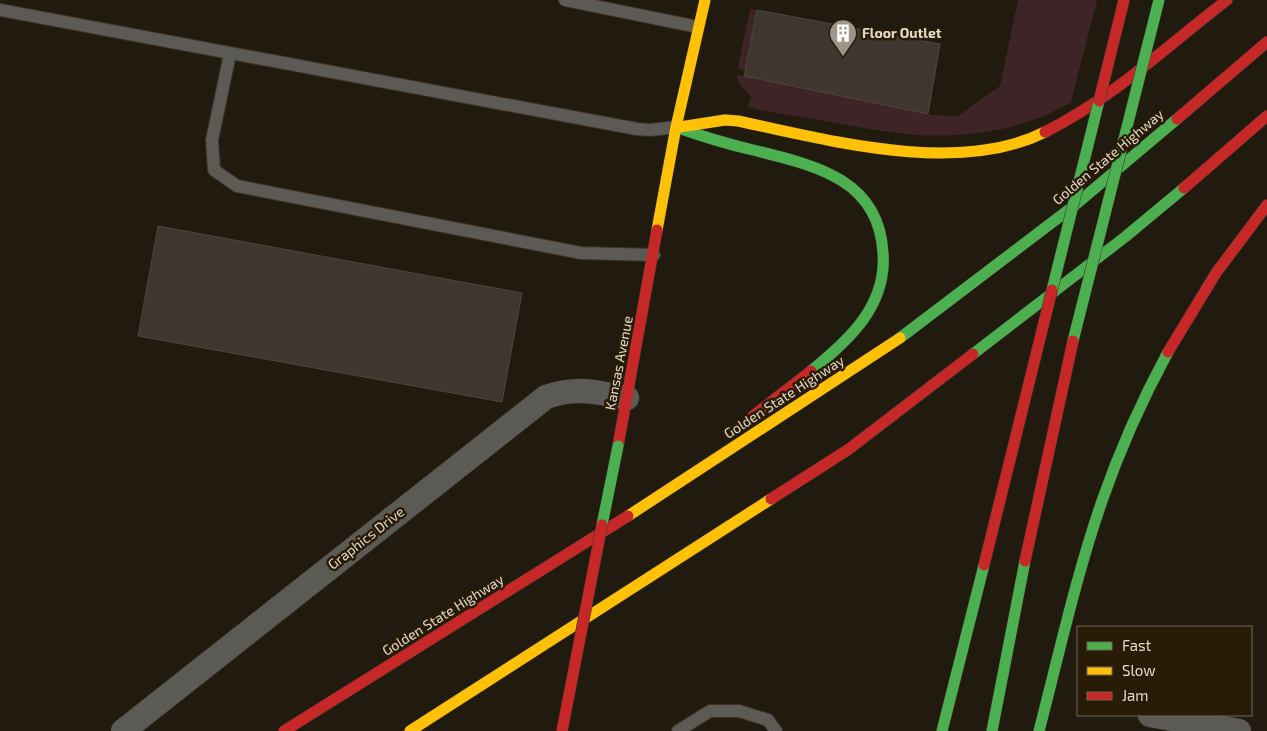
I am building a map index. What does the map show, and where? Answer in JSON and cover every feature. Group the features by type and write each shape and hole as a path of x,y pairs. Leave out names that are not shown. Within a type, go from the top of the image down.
{"main road":[{"name":"Kansas Avenue","path":"562,731 628,398 676,128 705,0"},
{"path":"942,731 1124,0"},
{"path":"992,731 1025,561 1068,360 1159,0"},
{"path":"676,128 725,120 738,121 858,146 917,153 968,151 1006,145 1026,139 1076,117 1227,0"},
{"name":"Golden State Highway","path":"284,731 629,516 908,334 1075,205 1267,42"},
{"path":"410,731 849,449 1125,237 1267,116"},
{"path":"676,128 720,142 803,162 844,181 869,204 882,236 884,253 882,280 879,294 866,318 827,356 744,424"},
{"path":"1039,731 1089,543 1122,449 1152,384 1180,332 1234,248 1267,205"},
{"path":"629,516 728,436"}],"street":[{"name":"Graphics Drive","path":"122,731 540,402 563,391 580,390 628,398"},
{"path":"1156,716 1239,731"}],"lane":[{"path":"565,0 698,27"},
{"path":"0,10 637,129 676,128"},
{"path":"230,54 213,147 214,170 238,186 581,253 654,255"},
{"path":"678,731 710,711 739,710 768,720 776,731"}],"shaded area":[{"path":"1018,0 1097,0 1071,102 1036,119 1016,125 977,133 936,136 884,131 779,114 748,107 751,96 738,82 737,75 933,115 958,116 1000,86"},
{"path":"750,9 757,10 745,71 738,69 738,67"}],"building":[{"name":"Floor Outlet","path":"757,10 940,44 928,114 744,76"},
{"path":"158,226 522,293 502,402 138,336"}],"traffic: fast":[{"path":"1073,341 1159,0"},
{"path":"1052,290 1099,101"},
{"path":"900,338 1075,205 1177,119"},
{"path":"676,127 714,140 819,169 839,179 856,191 869,207 879,228 883,253 883,272 879,289 872,305 852,334 811,371"},
{"path":"973,354 1125,237 1184,188"},
{"path":"1039,731 1076,586 1102,501 1132,425 1168,352"},
{"path":"602,525 618,446"},
{"path":"992,731 1025,561"},
{"path":"942,731 984,565"}],"traffic: slow":[{"path":"657,230 676,127 705,0"},
{"path":"680,127 725,120 738,121 852,144 933,153 973,152 1011,145 1045,132"},
{"path":"628,516 900,338"},
{"path":"410,731 771,499"}],"traffic: jam":[{"path":"1099,101 1124,0"},
{"path":"1045,132 1094,104 1227,0"},
{"path":"1177,119 1267,42"},
{"path":"1184,188 1267,116"},
{"path":"1168,352 1216,273 1267,205"},
{"path":"618,446 657,230"},
{"path":"984,565 1052,290"},
{"path":"1025,561 1073,341"},
{"path":"771,499 849,449 973,354"},
{"path":"753,416 811,371"},
{"path":"284,731 628,516"},
{"path":"562,731 602,525"}],"place":[{"name":"Floor Outlet","path":"843,57"}]}
